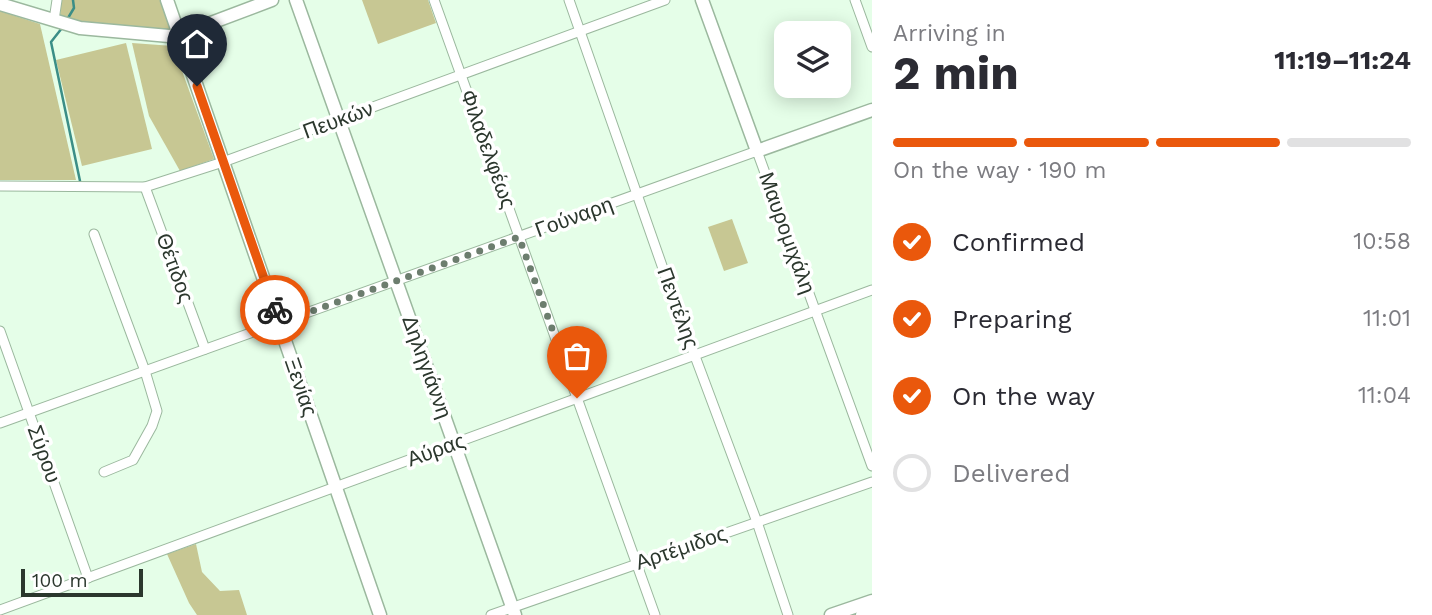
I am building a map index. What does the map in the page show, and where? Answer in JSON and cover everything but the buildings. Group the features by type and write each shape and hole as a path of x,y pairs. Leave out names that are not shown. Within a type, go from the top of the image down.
{"street":[{"path":"54,20 57,0"},
{"name":"Ξενίας","path":"167,0 380,615"},
{"path":"0,4 79,28 169,36 179,35 272,0"},
{"name":"Δηληγιάννη","path":"296,0 514,611"},
{"name":"Φιλαδελφέως","path":"434,0 655,615"},
{"name":"Πεντέλης","path":"569,0 788,615"},
{"name":"Πευκών","path":"0,186 145,187 223,162 665,0"},
{"name":"Μαυρομιχάλη","path":"702,0 872,466"},
{"path":"855,0 872,47"},
{"name":"Γούναρη","path":"0,423 872,110"},
{"name":"Θέτιδος","path":"145,187 205,349"},
{"path":"94,234 156,404 156,418 131,462 104,472"},
{"name":"Αύρας","path":"0,610 872,290"},
{"name":"Σύρου","path":"0,331 88,578"},
{"name":"Αρτέμιδος","path":"491,615 514,611 637,564 872,482"},
{"path":"831,615 872,601"},
{"path":"862,615 872,611"}],"green space":[{"path":"61,0 161,0 171,28 169,31 78,22 60,16"},
{"path":"362,0 428,0 436,23 378,44"},
{"path":"0,11 40,24 76,180 0,180"},
{"path":"126,43 152,149 82,166 56,60"},
{"path":"132,43 173,46 214,159 180,171 149,116"},
{"path":"732,219 748,263 724,271 708,227"},
{"path":"196,544 202,572 220,591 239,590 247,615 197,615 167,554"}],"waterway":[{"path":"68,18 74,8 73,0"},
{"path":"62,28 51,42 80,181"}],"way so far":[{"path":"275,310 279,323 519,237 577,398"}],"route":[{"path":"197,86 275,310"}]}
